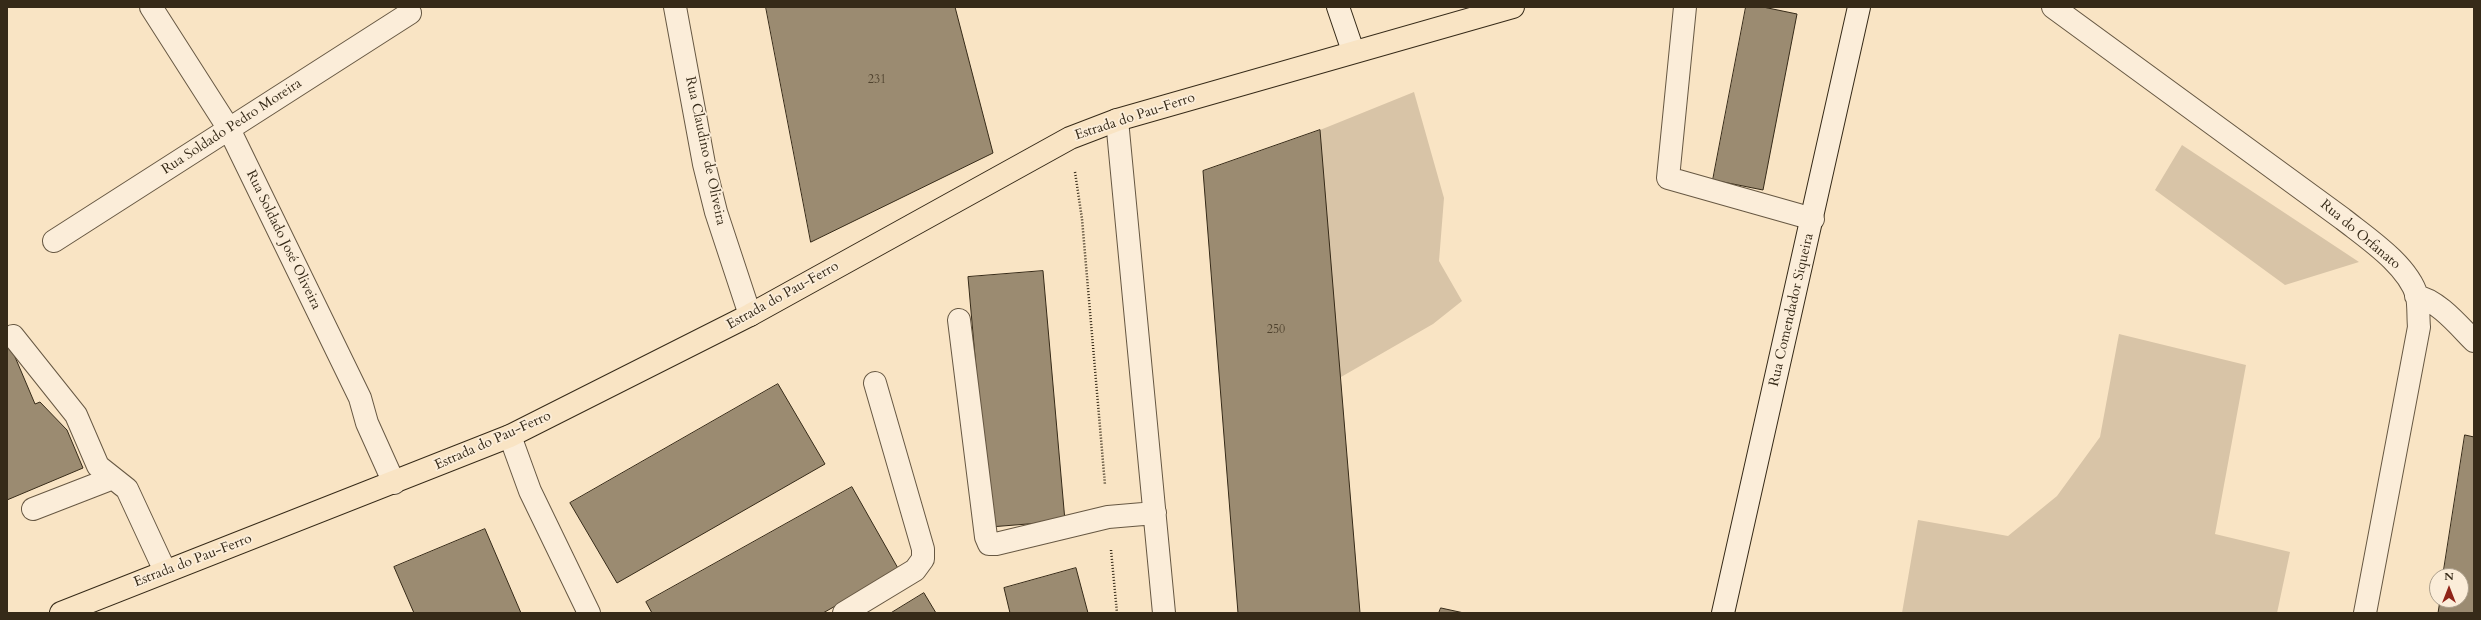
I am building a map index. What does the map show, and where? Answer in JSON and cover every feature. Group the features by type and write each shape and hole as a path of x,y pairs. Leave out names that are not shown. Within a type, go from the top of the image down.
{"main road":[{"name":"Estrada do Pau-Ferro","path":"61,613 510,436 750,315 1070,138 1117,120 1353,51 1513,7"}],"street":[{"name":"Rua Soldado José Oliveira","path":"151,7 229,129 360,398 367,423 394,483"},
{"name":"Rua Claudino de Oliveira","path":"675,7 704,164 716,212 750,315"},
{"path":"1338,7 1353,51"},
{"path":"1685,7 1668,178 1813,219"},
{"name":"Rua Comendador Siqueira","path":"1723,613 1813,219 1859,7"},
{"name":"Rua do Orfanato","path":"2053,7 2343,219 2379,247 2403,272 2416,296 2419,327 2365,613"},
{"name":"Rua Soldado Pedro Moreira","path":"54,241 410,13"},
{"path":"1117,120 1164,613"},
{"path":"2416,296 2424,297 2450,317 2474,341"},
{"path":"959,320 986,537 989,544 996,544 1108,517 1154,513"},
{"path":"13,336 76,415 98,466 127,489 165,571"},
{"path":"844,613 915,570 923,559 923,549 875,384"},
{"path":"510,436 530,490 589,613"},
{"path":"33,509 112,478"}],"path":[{"path":"1070,138 1082,219 1117,613"}],"shaded area":[{"path":"1414,92 1444,198 1439,261 1462,301 1433,324 1341,377 1310,337 1320,130"},
{"path":"2182,145 2359,262 2285,285 2155,190"},
{"path":"2119,334 2246,365 2215,534 2290,552 2277,613 1902,613 1918,520 2008,536 2057,496 2100,437"}],"building":[{"path":"766,7 955,7 993,153 811,242"},
{"path":"1746,7 1763,7 1797,14 1763,190 1713,180"},
{"path":"1320,130 1360,613 1238,613 1203,171"},
{"path":"1043,271 1065,521 990,527 968,277"},
{"path":"7,338 35,404 40,402 67,430 83,468 7,500"},
{"path":"778,384 825,464 617,583 570,503"},
{"path":"2465,435 2474,437 2474,613 2438,613 2439,608 2469,608 2469,568 2444,568"},
{"path":"852,487 899,570 823,613 652,613 646,602"},
{"path":"485,529 521,613 414,613 394,567"},
{"path":"1076,568 1088,613 1010,613 1004,588"},
{"path":"924,593 936,613 891,613"},
{"path":"1441,608 1464,613 1439,613"}]}
